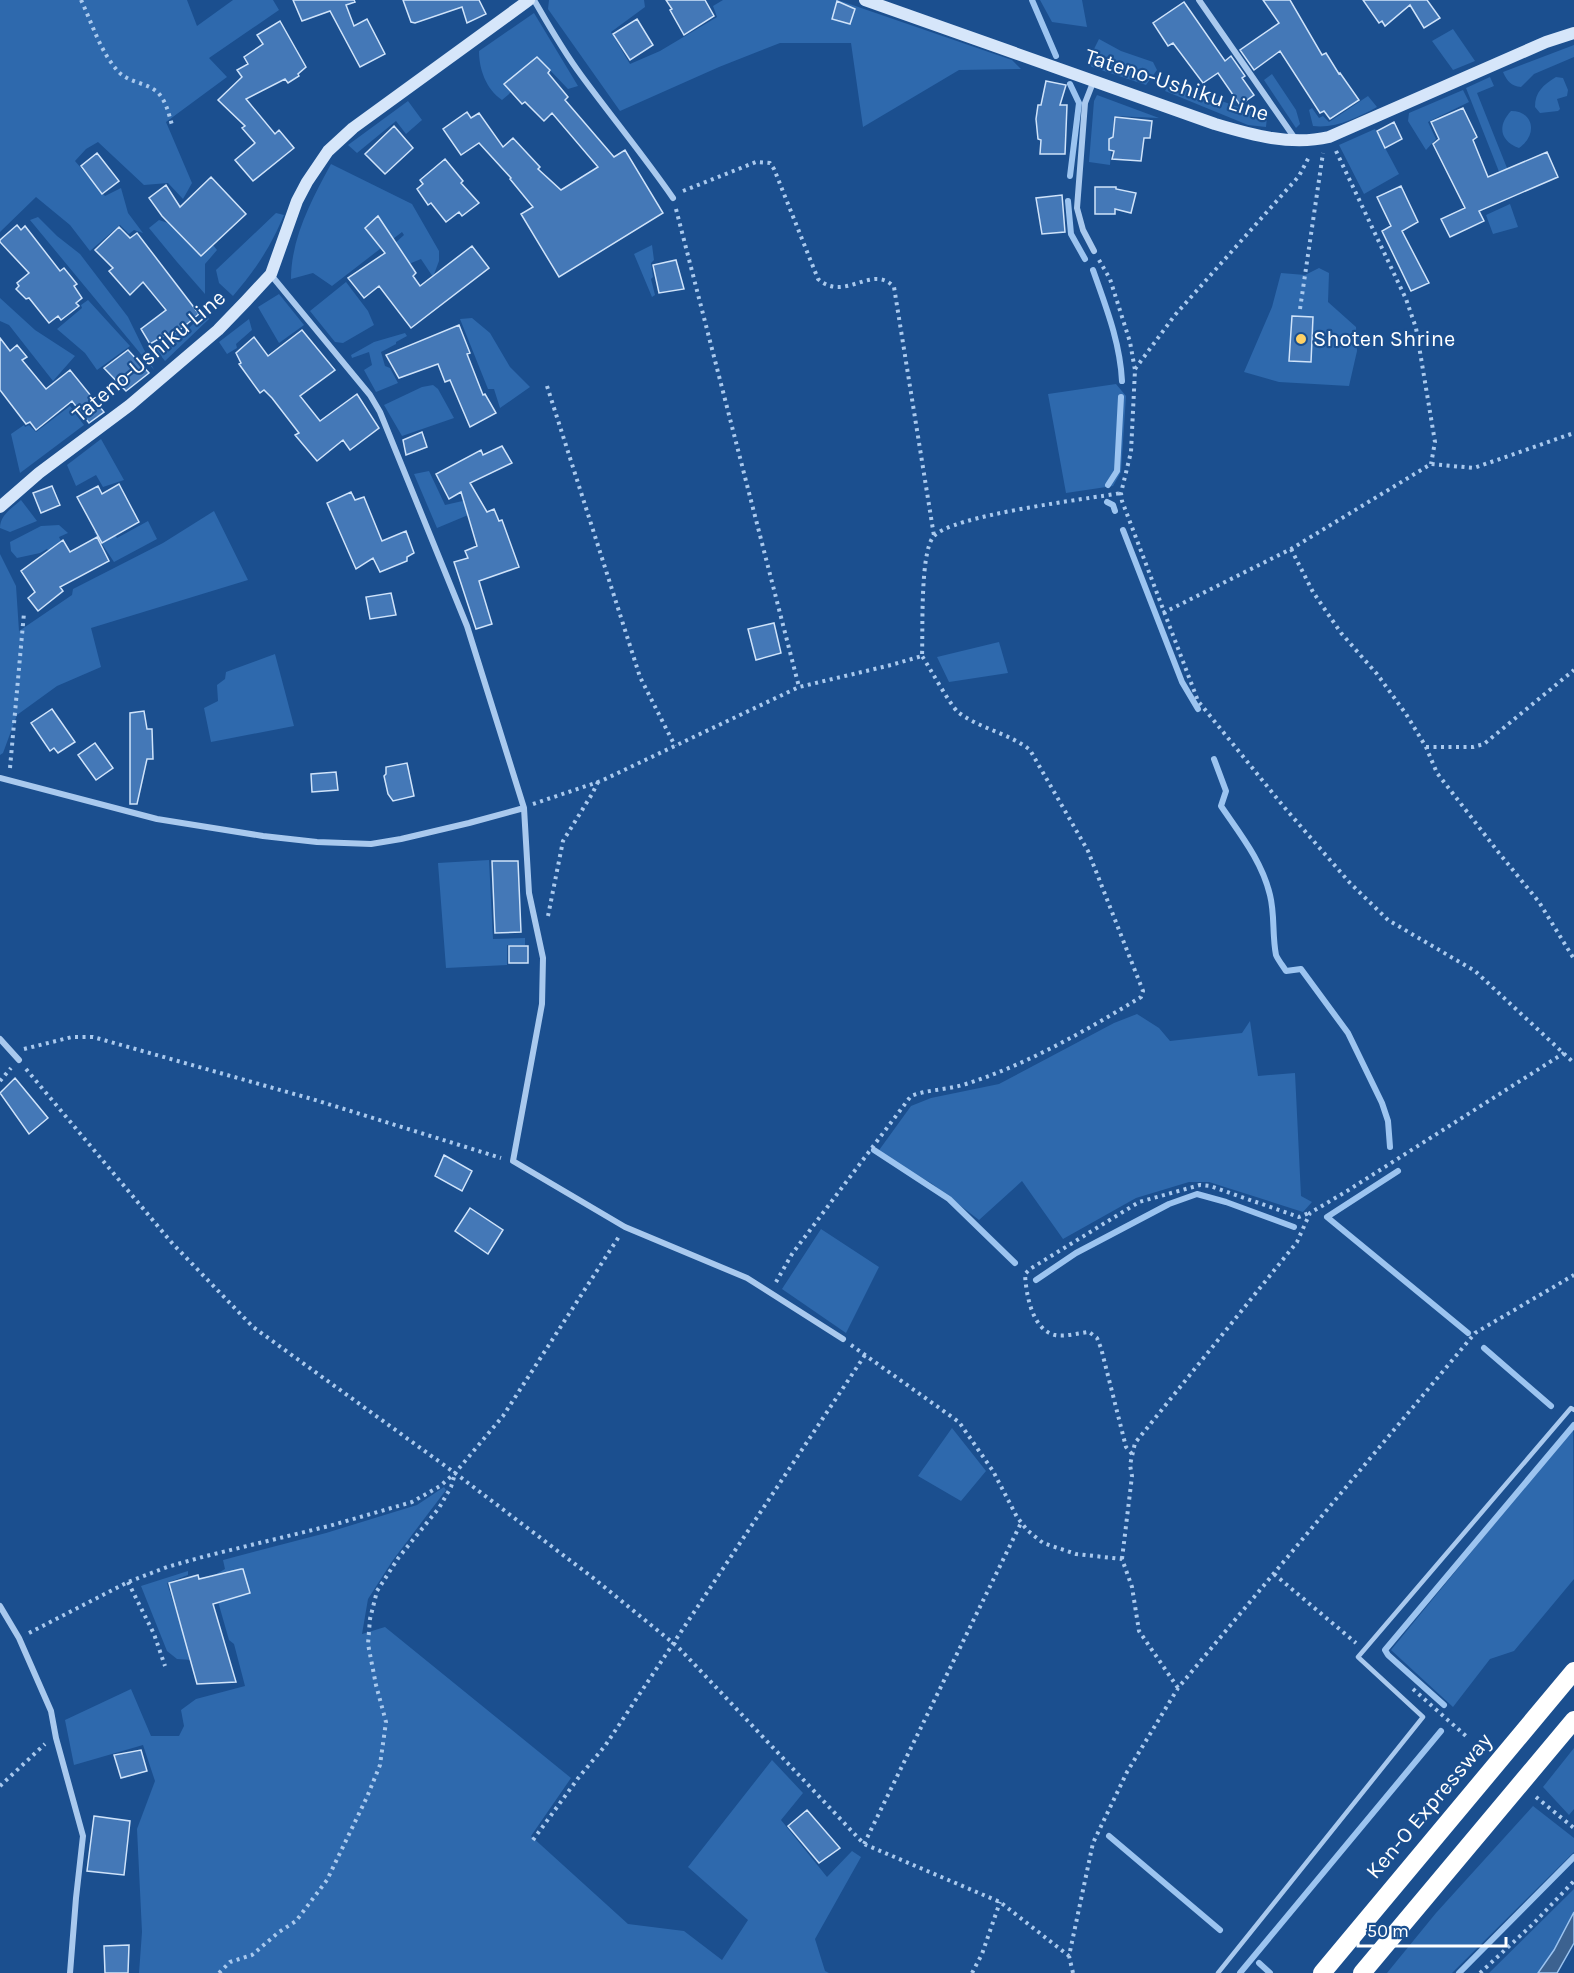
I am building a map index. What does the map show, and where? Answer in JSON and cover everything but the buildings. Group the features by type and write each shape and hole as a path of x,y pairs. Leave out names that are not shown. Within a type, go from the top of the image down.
{"highway":[{"name":"Ken-O Expressway","path":"1322,1973 1574,1671"},
{"path":"1362,1973 1574,1720"}],"main road":[{"name":"Tateno-Ushiku Line","path":"0,507 39,472 130,405 218,330 271,274 297,201 328,151 353,128 529,0"},
{"name":"Tateno-Ushiku Line","path":"865,0 1215,124 1257,137 1296,140 1325,138 1546,42 1574,33"}],"street":[{"path":"534,0 559,44 580,74 673,198"},
{"path":"1199,0 1296,140"},
{"path":"1094,250 1083,230 1077,208 1085,104 1095,80"},
{"path":"271,274 370,395 380,412 467,626 524,807 530,893 543,958 542,1004 513,1161 625,1227 747,1278 843,1339"},
{"path":"0,778 157,819 317,843 371,844 401,839 469,824 524,807"},
{"path":"0,1039 19,1060"},
{"path":"0,1606 19,1638 51,1711 56,1738 83,1836 70,1973"}],"lane":[{"path":"1218,1973 1423,1717 1358,1657 1571,1408 1574,1410"}],"path":[{"path":"81,0 103,47 118,72 129,80 159,93 166,104 172,125"},
{"path":"1300,309 1325,138"},
{"path":"1135,370 1175,315 1299,176 1325,138"},
{"path":"1325,138 1406,299 1416,328 1435,442 1431,464"},
{"path":"770,1293 792,1254 911,1096 920,1092 964,1085 999,1071 1090,1029 1141,997 1143,991 1088,851 1030,750 1017,740 989,729 957,711 922,656 925,573 928,552 934,536 894,287 881,278 836,289 825,285 818,279 774,169 770,164 756,162 685,190 673,198 799,687"},
{"path":"1094,250 1110,279 1130,342 1135,370 1131,452 1121,494 1122,501 1198,701 1284,807 1350,883 1388,920 1475,971 1574,1063"},
{"path":"546,386 639,677 675,746"},
{"path":"1163,613 1291,549 1431,464 1474,468 1574,433"},
{"path":"934,536 950,526 989,514 1121,494"},
{"path":"1291,549 1313,592 1341,633 1377,674 1426,747 1437,773 1539,902 1574,959"},
{"path":"9,781 24,613"},
{"path":"524,807 598,782 799,687 922,656"},
{"path":"1426,747 1473,747 1484,744 1574,670"},
{"path":"539,939 546,925 563,841 598,782"},
{"path":"13,1054 31,1046 72,1037 93,1037 312,1099 513,1161"},
{"path":"1132,1454 1126,1447 1097,1338 1089,1332 1057,1336 1048,1332 1035,1320 1025,1274 1030,1269 1139,1202 1200,1185 1210,1186 1299,1217 1310,1213 1564,1053"},
{"path":"19,1060 172,1243 253,1327 455,1473 592,1577 672,1642 864,1844 1000,1902 1068,1956"},
{"path":"1178,1688 1139,1630 1132,1587 1122,1559 1132,1476 1130,1465 1135,1443 1297,1242 1310,1213"},
{"path":"19,1638 128,1582 206,1556 329,1526 412,1502 440,1486 455,1473 503,1416 625,1227"},
{"path":"1073,1973 1068,1956 1093,1843 1127,1772 1178,1688 1475,1332 1574,1275"},
{"path":"843,1339 959,1422 993,1471 1021,1522 1043,1543 1077,1554 1122,1559"},
{"path":"533,1840 579,1776 605,1746 865,1355"},
{"path":"219,1973 230,1962 252,1955 296,1921 327,1880 367,1797 380,1764 386,1722 375,1684 368,1644 370,1619 377,1591 399,1557 439,1508 451,1487 455,1473"},
{"path":"864,1844 1021,1522"},
{"path":"128,1582 154,1634 165,1666"},
{"path":"0,1786 35,1751 56,1738"},
{"path":"1536,1797 1574,1828"},
{"path":"1480,1973 1533,1924 1574,1881"},
{"path":"972,1973 982,1954 1000,1902"}],"shaded area":[{"path":"0,0 187,0 197,26 233,0 273,0 279,10 209,58 227,77 166,122 192,183 183,199 168,183 144,185 98,142 86,149 75,161 105,196 121,188 128,213 143,233 134,230 129,234 120,225 90,251 70,225 36,197 0,232"},
{"path":"549,0 644,0 645,7 611,32 630,64 660,51 717,17 713,6 723,0 838,0 1012,60 1021,69 959,70 863,127 851,43 780,43 620,111 548,9"},
{"path":"1040,0 1082,0 1087,27 1052,22"},
{"path":"534,13 578,86 568,89 544,64 502,100 485,78 480,65 479,51"},
{"path":"1453,29 1475,61 1453,70 1432,41"},
{"path":"1099,39 1121,51 1153,62 1157,70 1146,85 1092,67 1087,63"},
{"path":"1574,45 1574,57 1534,74 1521,87 1510,82 1503,72"},
{"path":"1272,74 1296,110 1300,124 1296,128 1264,80"},
{"path":"1490,77 1494,86 1477,93 1517,193 1509,197 1466,88"},
{"path":"1556,77 1563,78 1568,90 1567,96 1557,99 1560,109 1558,111 1540,113 1535,107 1538,93"},
{"path":"1170,83 1267,117 1266,127 1248,125 1165,91"},
{"path":"1463,90 1469,102 1428,122 1436,139 1426,150 1408,121 1409,113"},
{"path":"1097,95 1159,118 1114,116 1110,165 1089,162 1094,101"},
{"path":"1368,96 1377,107 1338,124 1313,126 1309,110 1312,108 1319,118 1323,116 1329,122"},
{"path":"408,101 422,120 406,134 396,121 357,153 348,145"},
{"path":"1511,111 1525,115 1531,125 1529,137 1519,148 1504,137 1502,127"},
{"path":"1375,129 1399,174 1364,194 1339,145"},
{"path":"331,164 412,204 439,251 439,261 433,277 421,259 394,270 383,254 404,235 402,232 332,286 313,273 291,279 295,249 304,219"},
{"path":"1510,204 1518,227 1493,234 1486,215"},
{"path":"276,213 284,215 268,248 233,296 219,283 216,270"},
{"path":"38,217 80,254 128,317 154,370 30,220"},
{"path":"159,220 171,224 201,256 213,245 217,250 205,264 205,294 149,228"},
{"path":"652,245 654,260 651,263 653,277 651,279 655,295 652,297 634,254"},
{"path":"1319,268 1329,273 1328,302 1356,327 1357,351 1349,386 1279,382 1244,372 1272,307 1281,273 1305,275"},
{"path":"346,282 368,311 374,325 343,343 335,342 310,311"},
{"path":"279,294 304,325 279,343 258,307"},
{"path":"0,298 35,330 75,356 53,381 9,325 0,321"},
{"path":"88,300 130,346 97,370 85,353 57,329"},
{"path":"205,312 209,319 165,361 154,347 178,331 182,335"},
{"path":"472,318 490,333 510,367 530,387 500,408 494,389 488,389 460,319"},
{"path":"249,319 252,330 236,344 237,348 227,354 219,342"},
{"path":"405,333 407,336 381,352 385,366 390,368 398,383 376,392 364,370 372,365 369,352 352,358 351,355 374,342"},
{"path":"1116,384 1126,396 1121,472 1113,486 1066,493 1048,394"},
{"path":"433,385 438,389 454,418 402,436 384,405 422,387"},
{"path":"70,406 84,425 20,473 11,434 24,425 25,427 29,425 36,432"},
{"path":"101,439 124,480 103,487 96,475 76,486 67,465"},
{"path":"429,471 445,505 467,500 473,513 437,528 414,474"},
{"path":"21,500 37,521 10,532 0,528 4,516"},
{"path":"214,511 248,580 91,628 101,667 57,686 17,715 3,753 0,755 0,554 16,586 19,631 72,595 73,589 163,543"},
{"path":"148,521 157,539 114,562 94,532 107,523 117,538"},
{"path":"59,525 68,533 59,537 66,551 56,559 47,549 40,553 17,558 11,551 10,542 41,526"},
{"path":"999,642 1008,673 949,682 937,657"},
{"path":"275,654 294,726 211,742 204,708 218,701 217,685 225,679 226,672"},
{"path":"489,860 493,939 525,938 525,945 507,945 507,965 446,968 438,863"},
{"path":"1137,1014 1159,1028 1170,1041 1242,1033 1250,1021 1258,1076 1295,1073 1301,1196 1312,1202 1303,1212 1209,1182 1189,1182 1136,1198 1063,1239 1022,1181 979,1220 931,1183 877,1153 911,1106 931,1098 999,1084 1114,1023"},
{"path":"821,1229 879,1267 846,1333 782,1289"},
{"path":"952,1428 986,1471 961,1501 918,1476"},
{"path":"1573,1428 1574,1579 1514,1651 1490,1659 1453,1707 1391,1650"},
{"path":"444,1487 446,1490 393,1560 368,1599 362,1634 385,1627 571,1778 531,1836 628,1924 684,1931 722,1960 748,1920 688,1867 772,1760 803,1793 781,1820 827,1877 852,1851 861,1857 815,1939 825,1971 829,1973 139,1973 142,1932 137,1829 155,1781 143,1745 74,1765 65,1720 131,1689 151,1736 179,1736 184,1726 181,1710 196,1699 245,1686 234,1644 229,1640 211,1577 225,1569 223,1560 326,1533 417,1505"},
{"path":"188,1571 188,1575 167,1583 192,1660 177,1659 167,1651 141,1586"},
{"path":"1574,1748 1574,1809 1569,1815 1543,1787"},
{"path":"1533,1806 1574,1838 1574,1852 1452,1973 1387,1973 1436,1913"},
{"path":"1574,1889 1574,1912 1554,1950 1538,1973 1489,1973"},
{"path":"1574,1912 1574,1943 1557,1973 1538,1973 1554,1950"}],"waterway":[{"path":"1032,0 1056,56"},
{"path":"1070,84 1079,103 1070,176"},
{"path":"1068,201 1071,234 1085,259"},
{"path":"1093,270 1115,338 1122,381"},
{"path":"1108,485 1117,471 1121,397"},
{"path":"1107,502 1113,505 1115,511"},
{"path":"1123,530 1182,682 1198,709"},
{"path":"1214,759 1226,791 1221,806 1250,848 1266,883 1272,902 1276,955 1286,971 1301,969 1348,1033 1382,1103 1388,1121 1390,1147"},
{"path":"874,1150 949,1199 1015,1263"},
{"path":"1398,1171 1327,1217 1468,1333"},
{"path":"1036,1280 1076,1253 1169,1204 1197,1194 1294,1227"},
{"path":"1484,1348 1551,1406"},
{"path":"1444,1705 1385,1650 1574,1425"},
{"path":"1240,1973 1441,1731"},
{"path":"1109,1836 1220,1930"},
{"path":"1459,1973 1574,1857"},
{"path":"1259,1963 1270,1973"}],"place":[{"name":"Shoten Shrine","path":"1301,339"}]}
